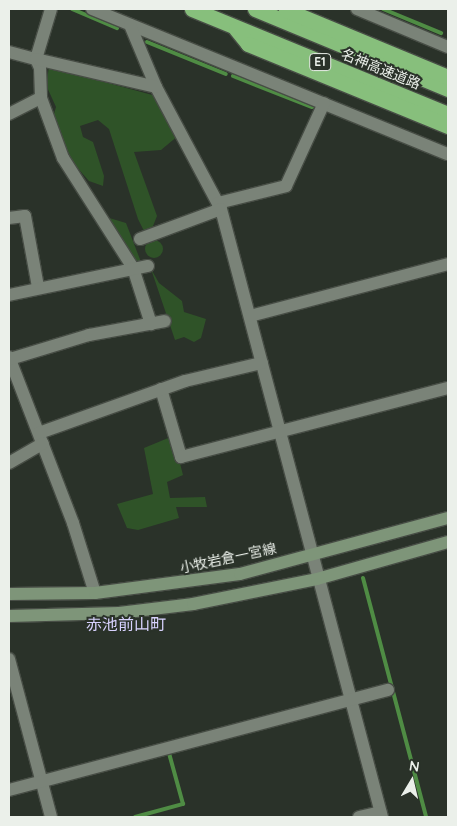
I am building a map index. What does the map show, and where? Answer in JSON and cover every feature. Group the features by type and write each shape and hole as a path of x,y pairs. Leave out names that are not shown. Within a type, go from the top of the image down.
{"highway":[{"name":"名神高速道路","path":"192,9 448,114"},
{"name":"名神高速道路","path":"255,9 448,89"},
{"path":"282,9 448,77"},
{"path":"234,27 248,44 448,126"}],"main road":[{"name":"小牧岩倉一宮線","path":"9,594 95,593 240,574 448,518"},
{"path":"9,616 119,613 193,604 317,579 448,542"}],"street":[{"path":"51,9 36,59 40,68 41,98 63,158 133,268 152,324"},
{"path":"92,9 448,154"},
{"path":"359,9 448,47"},
{"path":"130,25 156,87 219,206 250,316 317,579 381,814 359,817"},
{"path":"9,52 156,87"},
{"path":"9,114 41,98"},
{"path":"140,239 219,206 286,186 324,103"},
{"path":"9,218 25,216 38,287"},
{"path":"250,316 448,264"},
{"path":"9,295 38,287 148,266"},
{"path":"95,593 41,438 9,358 89,335 165,321"},
{"path":"9,463 41,438 161,389 262,363"},
{"path":"161,389 181,457 448,388"},
{"path":"9,663 52,817"},
{"path":"9,790 350,698 388,690"}],"green space":[{"path":"49,67 156,96 179,135 161,150 134,152 157,216 151,231 144,231 138,219 109,129 98,120 80,126 83,137 93,142 104,176 103,186 89,181 67,156 53,117 56,107 46,85"},
{"path":"106,217 126,223 141,262 136,262"},
{"path":"150,240 158,240 163,245 161,256 150,258 145,253 145,245"},
{"path":"151,269 159,283 182,301 184,312 206,319 201,338 194,342 184,337 175,340"},
{"path":"173,436 183,475 167,482 170,498 205,497 207,507 176,507 179,518 138,530 127,528 117,504 153,494 144,448"}],"waterway":[{"path":"72,9 117,28"},
{"path":"383,9 441,33"},
{"path":"147,42 226,74"},
{"path":"233,76 312,107"},
{"path":"363,578 426,817"},
{"path":"135,817 183,804 169,753"}],"district":[{"name":"赤池前山町","path":"126,624"}]}
